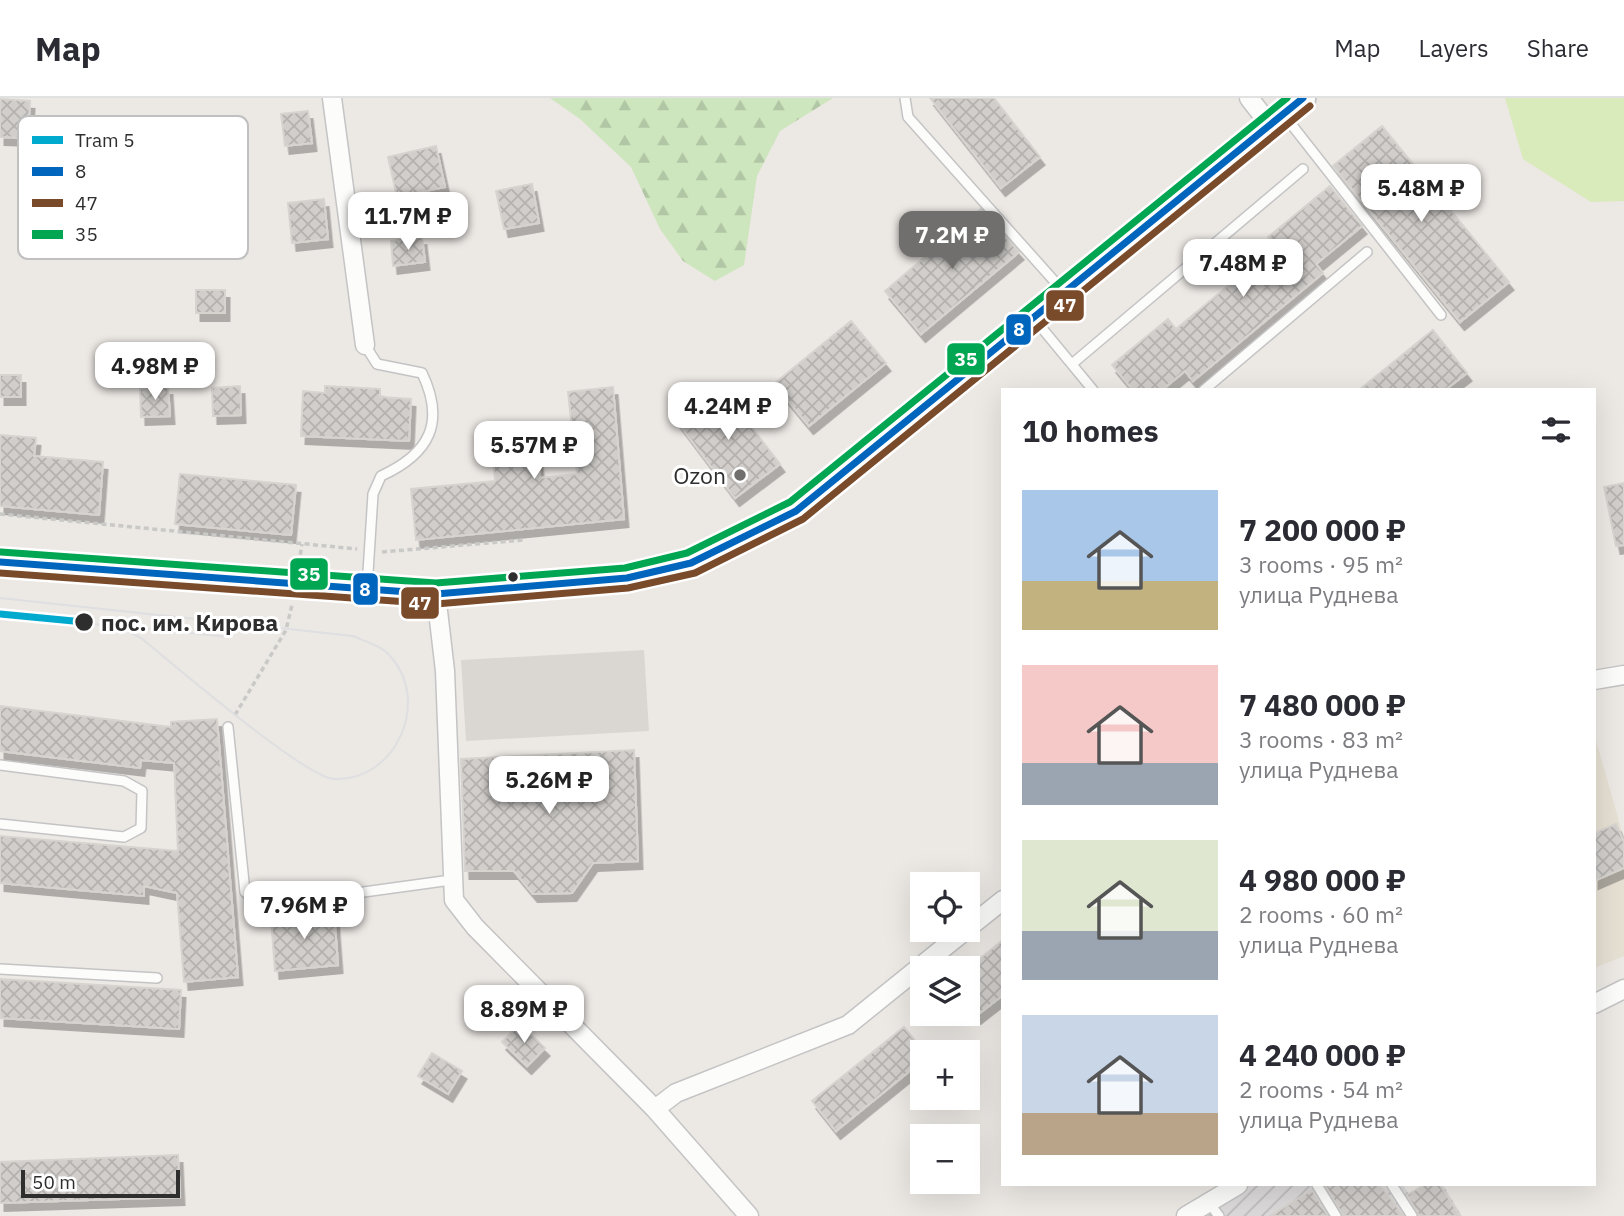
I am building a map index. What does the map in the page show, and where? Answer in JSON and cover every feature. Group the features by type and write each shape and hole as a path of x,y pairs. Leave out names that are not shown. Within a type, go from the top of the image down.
{"main road":[{"path":"0,562 296,586 436,594 627,579 691,564 796,511 1066,294 1303,98"}],"street":[{"path":"332,98 365,345"},
{"path":"1249,98 1277,119"},
{"path":"436,594 445,671 454,900 462,913 655,1109 750,1216"},
{"path":"1596,680 1624,674"},
{"path":"980,919 1001,902"},
{"path":"655,1109 676,1093 848,1025 951,942"},
{"path":"1596,1003 1624,989"},
{"path":"1186,1216 1214,1209 1237,1186"}],"lane":[{"path":"905,98 908,117 1066,294"},
{"path":"1277,119 1441,314"},
{"path":"1072,364 1303,169"},
{"path":"1206,388 1367,252"},
{"path":"1035,319 1091,388"},
{"path":"365,345 377,364 422,373 432,395 431,433 409,463 381,476 373,494 366,591"},
{"path":"229,727 245,892 262,906 452,880"},
{"path":"0,765 124,781 142,791 141,828 124,837 0,824"},
{"path":"0,968 157,978"},
{"path":"1318,1186 1336,1216"},
{"path":"1393,1186 1412,1216"}],"path":[{"path":"0,514 393,553 523,540"},
{"path":"229,727 286,630 302,544"}],"shaded area":[{"path":"644,650 649,731 466,741 461,660"},
{"path":"1596,740 1624,839 1624,956 1596,967"},
{"path":"1240,1186 1404,1186 1409,1194 1422,1186 1444,1186 1462,1216 1200,1216"}],"green space":[{"path":"550,98 833,98 780,131 757,176 744,265 715,281 683,261 660,229 631,167 580,119"},
{"path":"1505,98 1624,98 1624,201 1591,202 1523,159"}],"building":[{"path":"930,98 994,98 1040,157 1001,188"},
{"path":"0,99 30,101 29,116 18,116 18,138 0,137"},
{"path":"308,111 312,143 285,146 281,114"},
{"path":"1382,126 1509,282 1460,322 1333,166"},
{"path":"436,146 445,187 397,197 388,157"},
{"path":"532,184 539,223 504,229 496,191"},
{"path":"1330,186 1362,226 1316,264 1323,273 1193,381 1185,371 1164,388 1131,388 1112,365 1168,319 1176,329 1276,246 1268,237"},
{"path":"324,199 328,239 292,243 288,203"},
{"path":"981,209 1019,252 921,334 885,291"},
{"path":"422,237 425,262 393,266 391,241"},
{"path":"196,290 225,290 225,313 196,313"},
{"path":"851,321 886,363 809,426 774,384"},
{"path":"1433,330 1467,373 1448,388 1361,388"},
{"path":"0,375 21,375 21,397 0,397"},
{"path":"240,386 241,415 213,416 212,388"},
{"path":"325,386 380,389 380,397 411,399 409,441 301,436 303,391 325,393"},
{"path":"720,386 780,464 735,498 676,420"},
{"path":"168,387 170,416 141,417 140,389"},
{"path":"613,387 624,519 416,540 411,489 495,481 490,427 534,423 540,478 577,474 568,392"},
{"path":"0,435 36,438 34,456 103,462 99,515 0,506"},
{"path":"180,474 296,485 291,535 175,524"},
{"path":"1624,483 1624,545 1616,546 1604,487"},
{"path":"0,706 171,727 171,722 217,719 238,977 184,982 177,893 144,886 144,896 0,883 0,836 178,851 174,763 141,760 140,768 0,751"},
{"path":"634,750 638,861 593,863 572,893 533,894 514,871 465,871 461,759"},
{"path":"1616,824 1624,842 1624,868 1596,880 1596,832"},
{"path":"334,912 338,965 275,971 271,918"},
{"path":"1001,942 1001,997 980,1013 980,958"},
{"path":"0,979 181,990 179,1029 0,1018"},
{"path":"520,1024 545,1048 527,1066 502,1042"},
{"path":"904,1027 915,1040 910,1040 910,1071 836,1131 812,1101"},
{"path":"432,1053 462,1071 448,1094 418,1076"},
{"path":"178,1155 180,1197 0,1203 0,1162"},
{"path":"1326,1186 1381,1186 1404,1216 1343,1216"},
{"path":"1422,1186 1441,1186 1460,1216 1419,1216 1407,1195"},
{"path":"1312,1190 1328,1216 1270,1216"}],"tram line":[{"path":"0,598 353,636 387,652 402,675 408,695 407,716 401,736 390,754 374,768 356,776 334,779 318,773 268,740 141,638 124,629 84,622"},
{"name":"5","path":"0,614 84,622"},
{"path":"124,626 228,637"}],"transit line":[{"name":"35","path":"1,552 436,583 625,568 687,553 790,502 1287,98"},
{"name":"8","path":"0,562 436,594 627,578 691,563 796,511 1303,98"},
{"name":"47","path":"0,573 436,604 628,588 695,573 803,519 1310,106"}],"place":[{"name":"Ozon","path":"740,475"},
{"name":"пос. им. Кирова","path":"84,622"}]}
